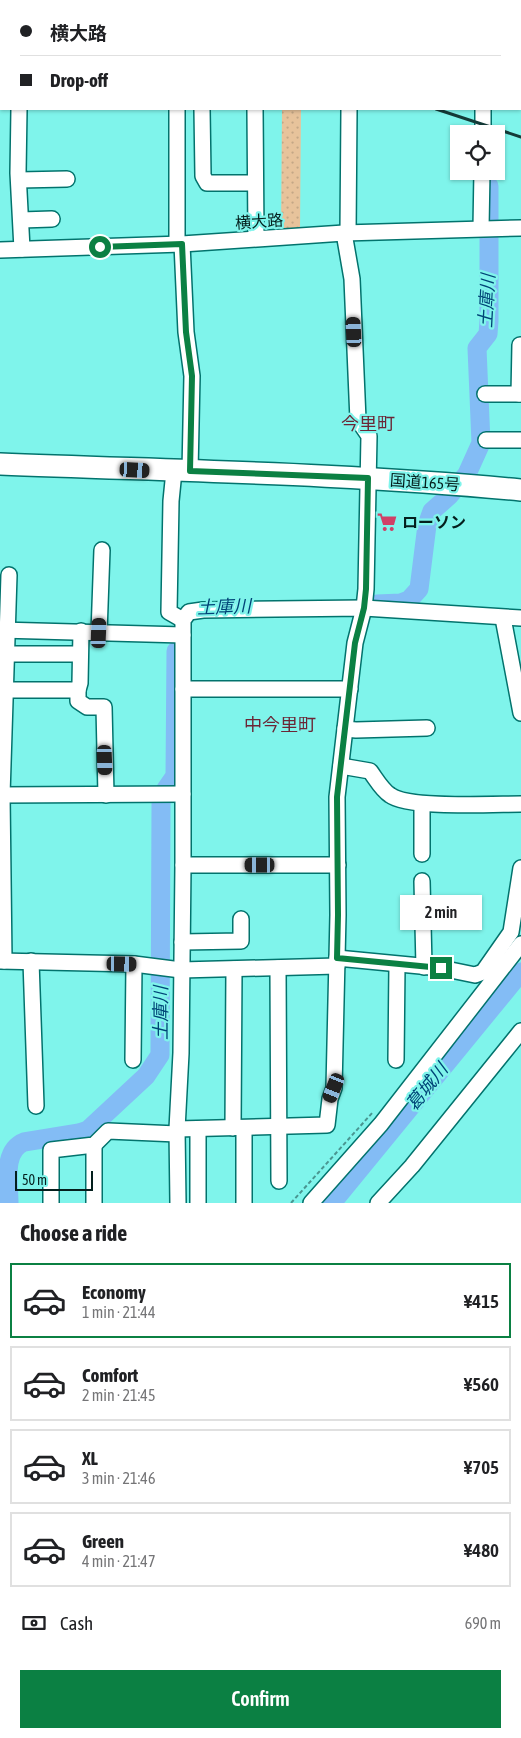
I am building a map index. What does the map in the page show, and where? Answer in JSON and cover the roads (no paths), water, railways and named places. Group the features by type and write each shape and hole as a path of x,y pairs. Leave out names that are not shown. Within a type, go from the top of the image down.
{"highway":[{"name":"国道165号","path":"0,464 368,478 521,490"}],"street":[{"path":"19,110 22,249"},
{"path":"177,110 180,244 186,332 192,376 182,471 172,502 169,612 180,622 183,689 183,865 181,1052 177,1132 178,1203"},
{"path":"202,110 203,176 207,183 256,183"},
{"path":"255,110 256,238"},
{"path":"51,1203 51,1150 94,1145 108,1131 177,1132 198,1128 327,1125 330,1099 334,1088 338,865 337,797 355,643 364,608 366,589 369,436 358,420 352,279 346,233 349,110"},
{"path":"483,110 483,125"},
{"path":"20,180 67,179"},
{"path":"483,180 486,228"},
{"path":"21,220 52,219"},
{"name":"横大路","path":"0,250 180,244 346,233 521,228"},
{"path":"485,394 520,394 520,345"},
{"path":"486,440 521,440"},
{"path":"99,633 102,550"},
{"path":"9,576 4,630 7,654 1,795 2,961 134,964 181,970 278,968 337,962 424,967 475,975 483,972 511,932 521,868"},
{"path":"4,630 99,633 180,622 189,612 203,610 364,608 521,618"},
{"path":"503,618 521,713"},
{"path":"80,632 78,702 87,708 104,707 106,795"},
{"path":"7,654 80,654"},
{"path":"183,689 350,690"},
{"path":"4,690 78,690"},
{"path":"345,729 427,728"},
{"path":"341,766 370,771 389,795 398,800 422,804 521,804"},
{"path":"1,795 183,794"},
{"path":"422,804 422,854"},
{"path":"183,865 338,865"},
{"path":"422,881 424,967"},
{"path":"182,942 241,941 241,919"},
{"path":"311,1203 381,1124 521,944"},
{"path":"31,961 36,1106"},
{"path":"133,1060 134,964"},
{"path":"396,1060 397,965"},
{"path":"278,968 280,1181"},
{"path":"234,969 239,1128 244,1203"},
{"path":"378,1203 412,1166 521,1031"},
{"path":"198,1128 198,1203"},
{"path":"94,1145 94,1203"}],"waterway":[{"name":"土庫川","path":"377,604 401,603 409,600 419,589 427,525 432,511 449,496 467,474 481,443 477,348 488,334 489,321 489,186"},
{"name":"土庫川","path":"9,1203 8,1168 12,1153 17,1146 24,1142 88,1130 146,1076 160,1055 161,802 166,789 175,776 176,651"},
{"name":"葛城川","path":"332,1203 521,972"}],"railway":[{"path":"439,110 521,137"}],"place":[{"name":"ローソン","path":"387,522"}],"district":[{"name":"今里町","path":"368,424"},
{"name":"中今里町","path":"280,725"}]}
